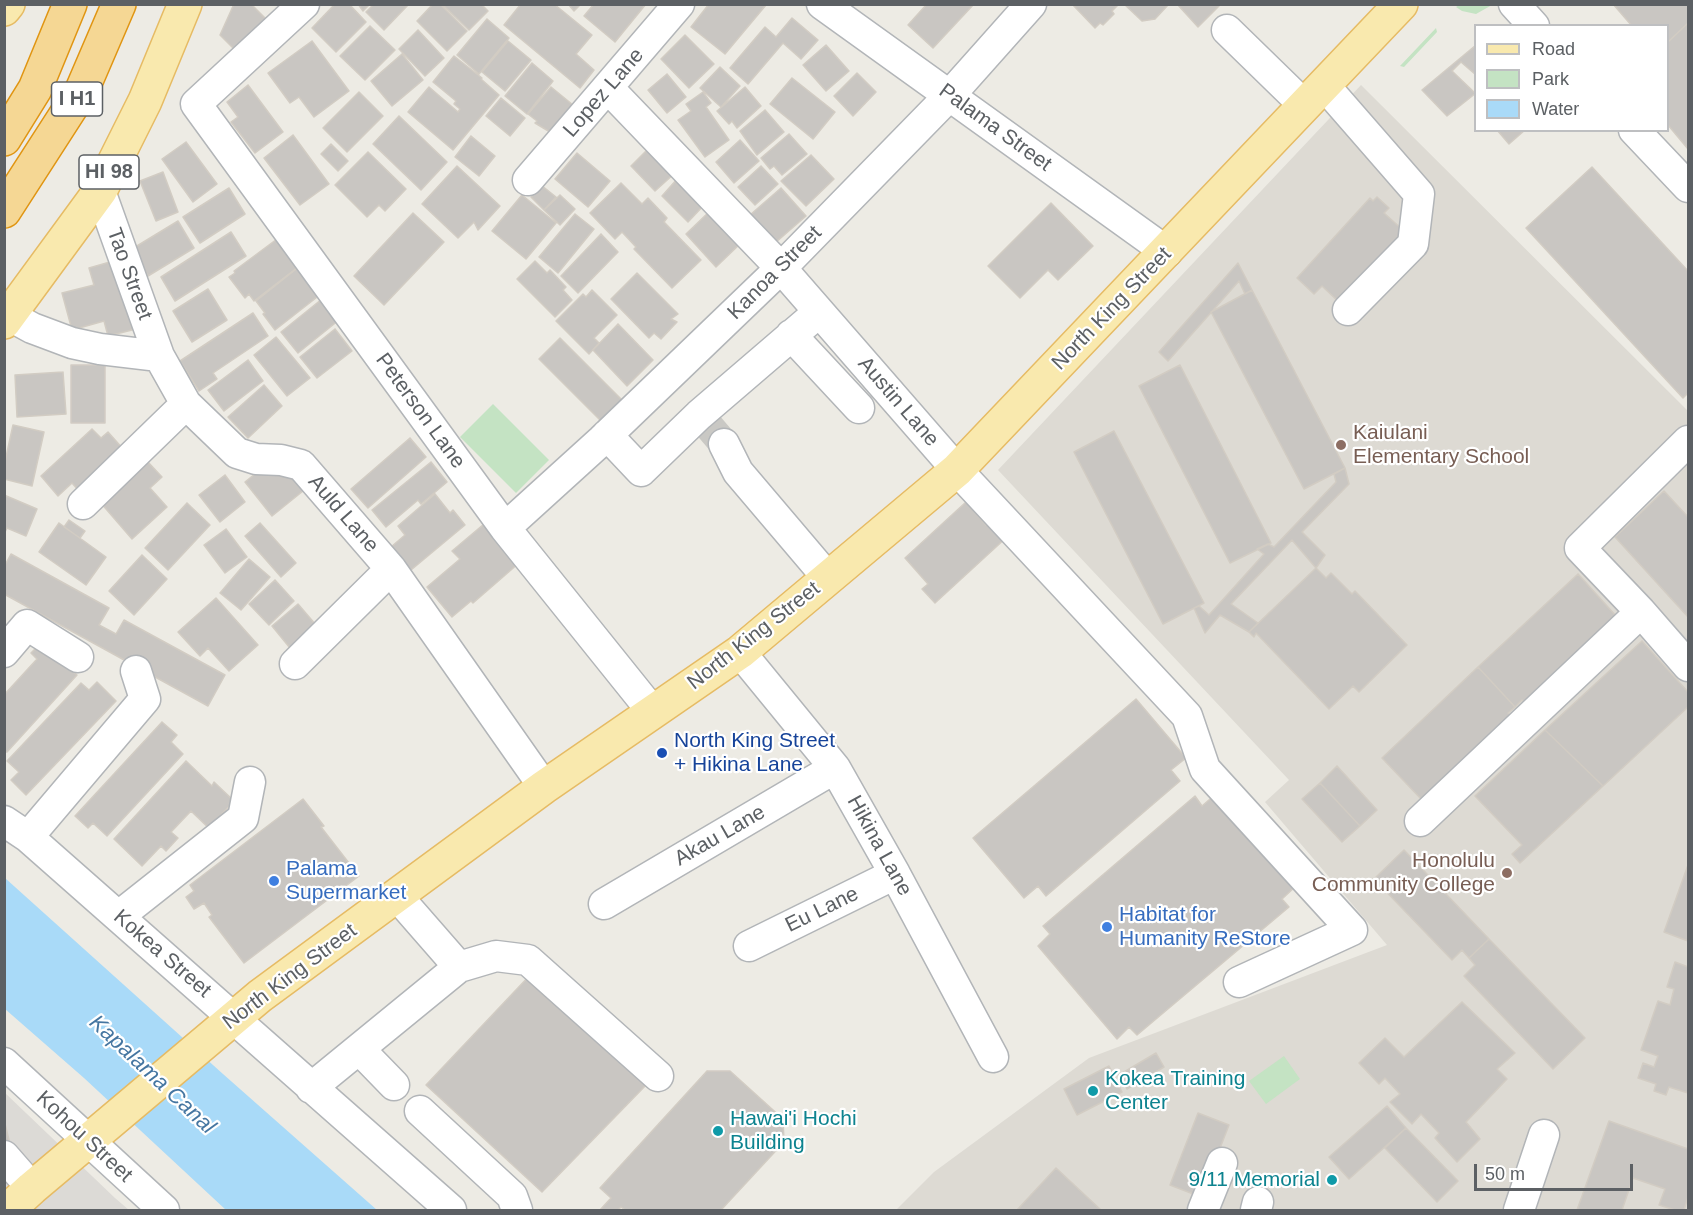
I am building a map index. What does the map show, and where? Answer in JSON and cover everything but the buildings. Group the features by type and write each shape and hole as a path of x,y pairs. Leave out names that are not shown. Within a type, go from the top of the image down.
{"highway":[{"name":"I H1","path":"4,139 35,89 70,4"},
{"name":"I H1","path":"13,198 82,90 119,4"}],"main road":[{"path":"4,9 8,4"},
{"name":"HI 98","path":"7,319 100,191 144,101 185,4"},
{"name":"North King Street","path":"8,1210 260,996 544,787 740,652 957,470 1401,4"}],"street":[{"name":"Peterson Lane","path":"304,4 196,104 505,528 652,711"},
{"name":"Lopez Lane","path":"528,180 679,4"},
{"name":"Palama Street","path":"822,4 1167,252"},
{"name":"Kanoa Street","path":"505,528 607,435 781,268 950,95 1031,4"},
{"path":"1514,4 1532,24"},
{"path":"1227,30 1314,95 1419,194 1413,244 1348,310"},
{"name":"Austin Lane","path":"608,88 781,268 957,470 1187,716 1205,769 1352,930 1239,982"},
{"path":"1636,132 1689,187"},
{"name":"Tao Street","path":"100,191 159,356"},
{"path":"607,435 641,471 710,428 791,335 819,312"},
{"path":"7,319 72,343 159,356"},
{"path":"791,335 859,408"},
{"name":"Auld Lane","path":"159,356 186,404 237,453 256,459 281,460 301,465 391,569 544,787"},
{"path":"83,504 186,404"},
{"path":"710,428 738,472 828,578"},
{"path":"1689,441 1580,548 1689,666"},
{"path":"295,664 391,569"},
{"path":"1420,821 1641,612"},
{"path":"4,652 27,625 78,657"},
{"name":"Hikina Lane","path":"740,652 835,768 896,874 993,1057"},
{"path":"16,829 145,699 136,671"},
{"name":"Akau Lane","path":"604,904 835,768"},
{"path":"119,916 243,818 250,782"},
{"name":"Kokea Street","path":"16,829 119,916 223,1027 311,1088 452,1210"},
{"name":"Eu Lane","path":"749,946 896,874"},
{"path":"397,896 459,967"},
{"path":"311,1088 459,967 496,956 528,960 658,1076"},
{"path":"360,1050 394,1085"},
{"name":"Kohou Street","path":"6,1069 164,1210"},
{"path":"420,1111 512,1196 517,1210"},
{"path":"1519,1210 1544,1135"},
{"path":"4,1156 32,1188"},
{"path":"1203,1210 1222,1163"}],"shaded area":[{"path":"1361,85 1688,411 1688,1210 896,1210 934,1172 1089,1058 1387,945 1265,802 1289,780 998,470"},
{"path":"4,1092 115,1198 129,1210 5,1210"}],"green space":[{"path":"1492,4 1476,14 1462,11 1456,7"},
{"path":"1436,28 1437,32 1404,67 1400,66"},
{"path":"493,404 549,460 516,493 460,437"},
{"path":"1284,1056 1300,1079 1266,1104 1249,1081"}],"water":[{"name":"Kapalama Canal","path":"5,878 377,1210 226,1210 84,1078 5,1009"}],"tunnel":[{"path":"707,424 724,444"}],"place":[{"name":"Kaiulani Elementary School","path":"1341,445"},
{"name":"North King Street + Hikina Lane","path":"662,753"},
{"name":"Honolulu Community College","path":"1507,873"},
{"name":"Palama Supermarket","path":"274,881"},
{"name":"Habitat for Humanity ReStore","path":"1107,927"},
{"name":"Kokea Training Center","path":"1093,1091"},
{"name":"Hawai'i Hochi Building","path":"718,1131"},
{"name":"9/11 Memorial","path":"1332,1180"}]}
